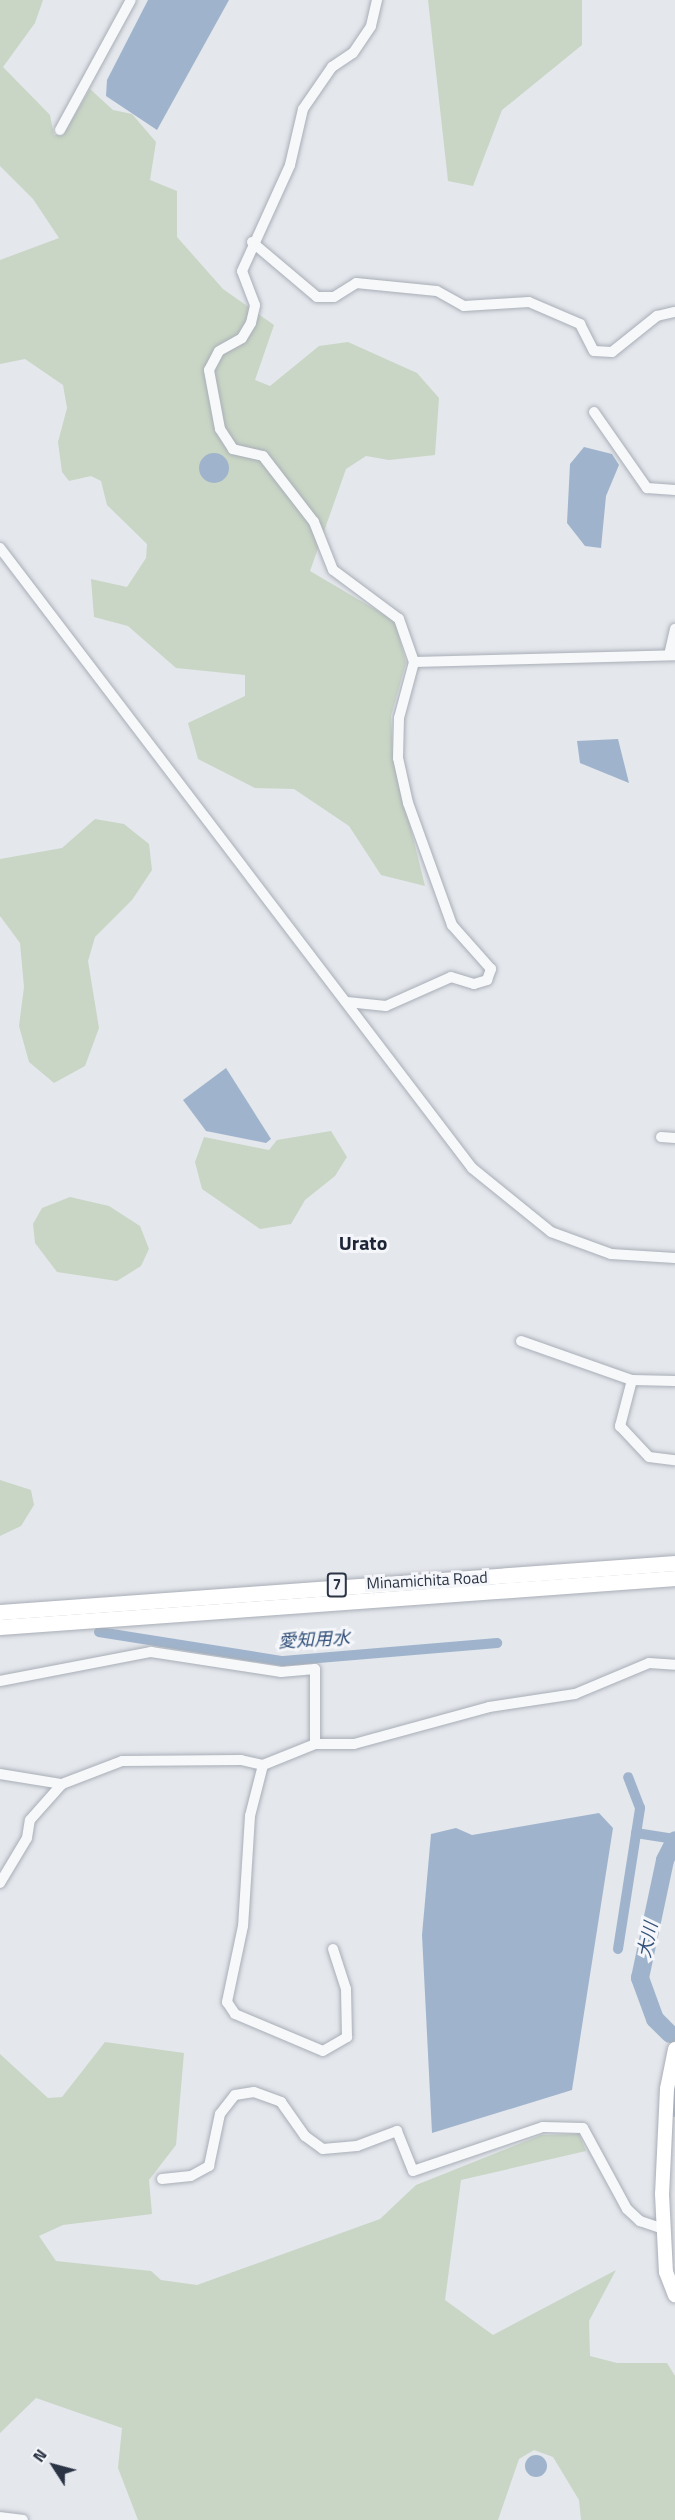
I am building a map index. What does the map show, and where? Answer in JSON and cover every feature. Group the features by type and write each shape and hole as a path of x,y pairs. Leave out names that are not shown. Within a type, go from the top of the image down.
{"highway":[{"name":"Minamichita Road","path":"0,1612 675,1563"},
{"name":"Minamichita Road","path":"0,1627 675,1578"}],"main road":[{"path":"675,2049 667,2089 663,2229 666,2272 675,2295"}],"street":[{"path":"60,130 131,0"},
{"path":"347,1002 386,1006 451,977 474,984 488,980 491,969 452,925 408,803 398,758 399,717 414,662 399,619 333,570 314,522 264,456 234,449 220,429 209,370 219,351 242,338 251,323 255,305 242,272 252,242 290,165 303,110 332,67 359,44 377,0"},
{"path":"252,242 317,297 334,297 356,283 437,291 464,306 499,308 529,302 580,324 594,351 612,352 657,316 675,312"},
{"path":"594,412 647,488 675,490"},
{"path":"0,548 347,1002 457,1151 496,1193 551,1232 610,1254 675,1258"},
{"path":"414,662 672,655 675,629"},
{"path":"661,1137 675,1138"},
{"path":"521,1341 632,1380 675,1381"},
{"path":"632,1380 620,1426 649,1457 675,1460"},
{"path":"0,1681 151,1653 251,1669 315,1669 315,1744"},
{"path":"0,1882 27,1838 30,1820 62,1784 122,1761 241,1760 263,1765 315,1744 354,1744 489,1707 575,1694 649,1663 675,1665"},
{"path":"263,1765 250,1816 243,1926 227,2002 236,2014 323,2051 347,2037 346,1989 333,1950"},
{"path":"0,1774 62,1784"},
{"path":"162,2179 191,2176 209,2166 220,2114 235,2095 254,2092 281,2102 305,2136 323,2149 357,2146 398,2131 413,2171 543,2127 583,2128 627,2209 640,2222 663,2229"},
{"path":"0,2517 23,2520"}],"green space":[{"path":"0,0 43,0 35,23 3,67 50,115 54,135 63,135 90,89 113,110 132,114 156,142 150,180 177,191 177,237 223,289 274,325 255,380 270,386 319,346 348,342 417,373 439,398 435,455 389,460 366,456 346,469 310,571 395,621 406,663 391,716 393,757 425,886 381,875 349,826 294,789 255,788 198,759 188,723 245,696 245,675 176,668 128,626 94,617 91,579 127,587 146,558 147,544 107,505 101,481 91,476 69,481 62,472 58,442 67,408 63,385 25,359 0,364 0,260 59,238 33,199 0,166"},
{"path":"428,0 582,0 582,45 502,110 473,186 448,181"},
{"path":"95,819 124,824 149,844 152,870 132,900 95,937 88,961 99,1028 85,1066 54,1083 29,1062 19,1026 24,987 20,943 0,916 0,859 62,848"},
{"path":"331,1131 347,1157 335,1176 305,1200 291,1224 260,1229 202,1189 195,1162 204,1137 269,1150 277,1140"},
{"path":"70,1197 109,1206 140,1226 149,1249 141,1266 117,1281 57,1272 35,1243 33,1224 42,1208"},
{"path":"0,1480 31,1490 34,1505 21,1526 0,1536"},
{"path":"105,2042 184,2053 176,2145 149,2180 152,2214 63,2225 39,2236 56,2261 151,2271 161,2280 197,2285 380,2219 416,2185 541,2135 579,2134 586,2151 461,2180 445,2300 493,2335 616,2270 589,2321 590,2356 617,2363 667,2363 675,2376 675,2520 581,2520 579,2500 553,2457 534,2450 519,2459 498,2520 138,2520 118,2468 122,2428 36,2398 0,2433 0,2054 48,2098 62,2097"}],"water":[{"path":"148,0 229,0 157,130 106,96 107,80"},
{"path":"584,447 612,454 619,465 606,496 601,548 585,546 567,523 570,464"},
{"path":"214,453 220,454 228,462 228,474 220,482 214,483 208,482 200,474 199,468 200,462 208,454"},
{"path":"618,739 629,783 580,763 577,741"},
{"path":"226,1068 271,1139 266,1143 206,1131 183,1100"},
{"path":"599,1813 613,1828 572,2090 432,2133 422,1935 431,1834 456,1828 472,1835"},
{"path":"536,2455 544,2458 547,2466 544,2474 536,2477 528,2474 525,2466 528,2458"}],"waterway":[{"name":"愛知用水","path":"99,1632 283,1661 497,1643"},
{"name":"愛知用水","path":"618,1949 640,1808 628,1777"},
{"name":"愛知用水","path":"636,1833 675,1839"},
{"name":"大川","path":"670,2034 655,2019 640,1978 665,1860 675,1840"},
{"name":"愛知用水","path":"675,2084 675,2112"}],"district":[{"name":"Urato","path":"363,1242"}]}
